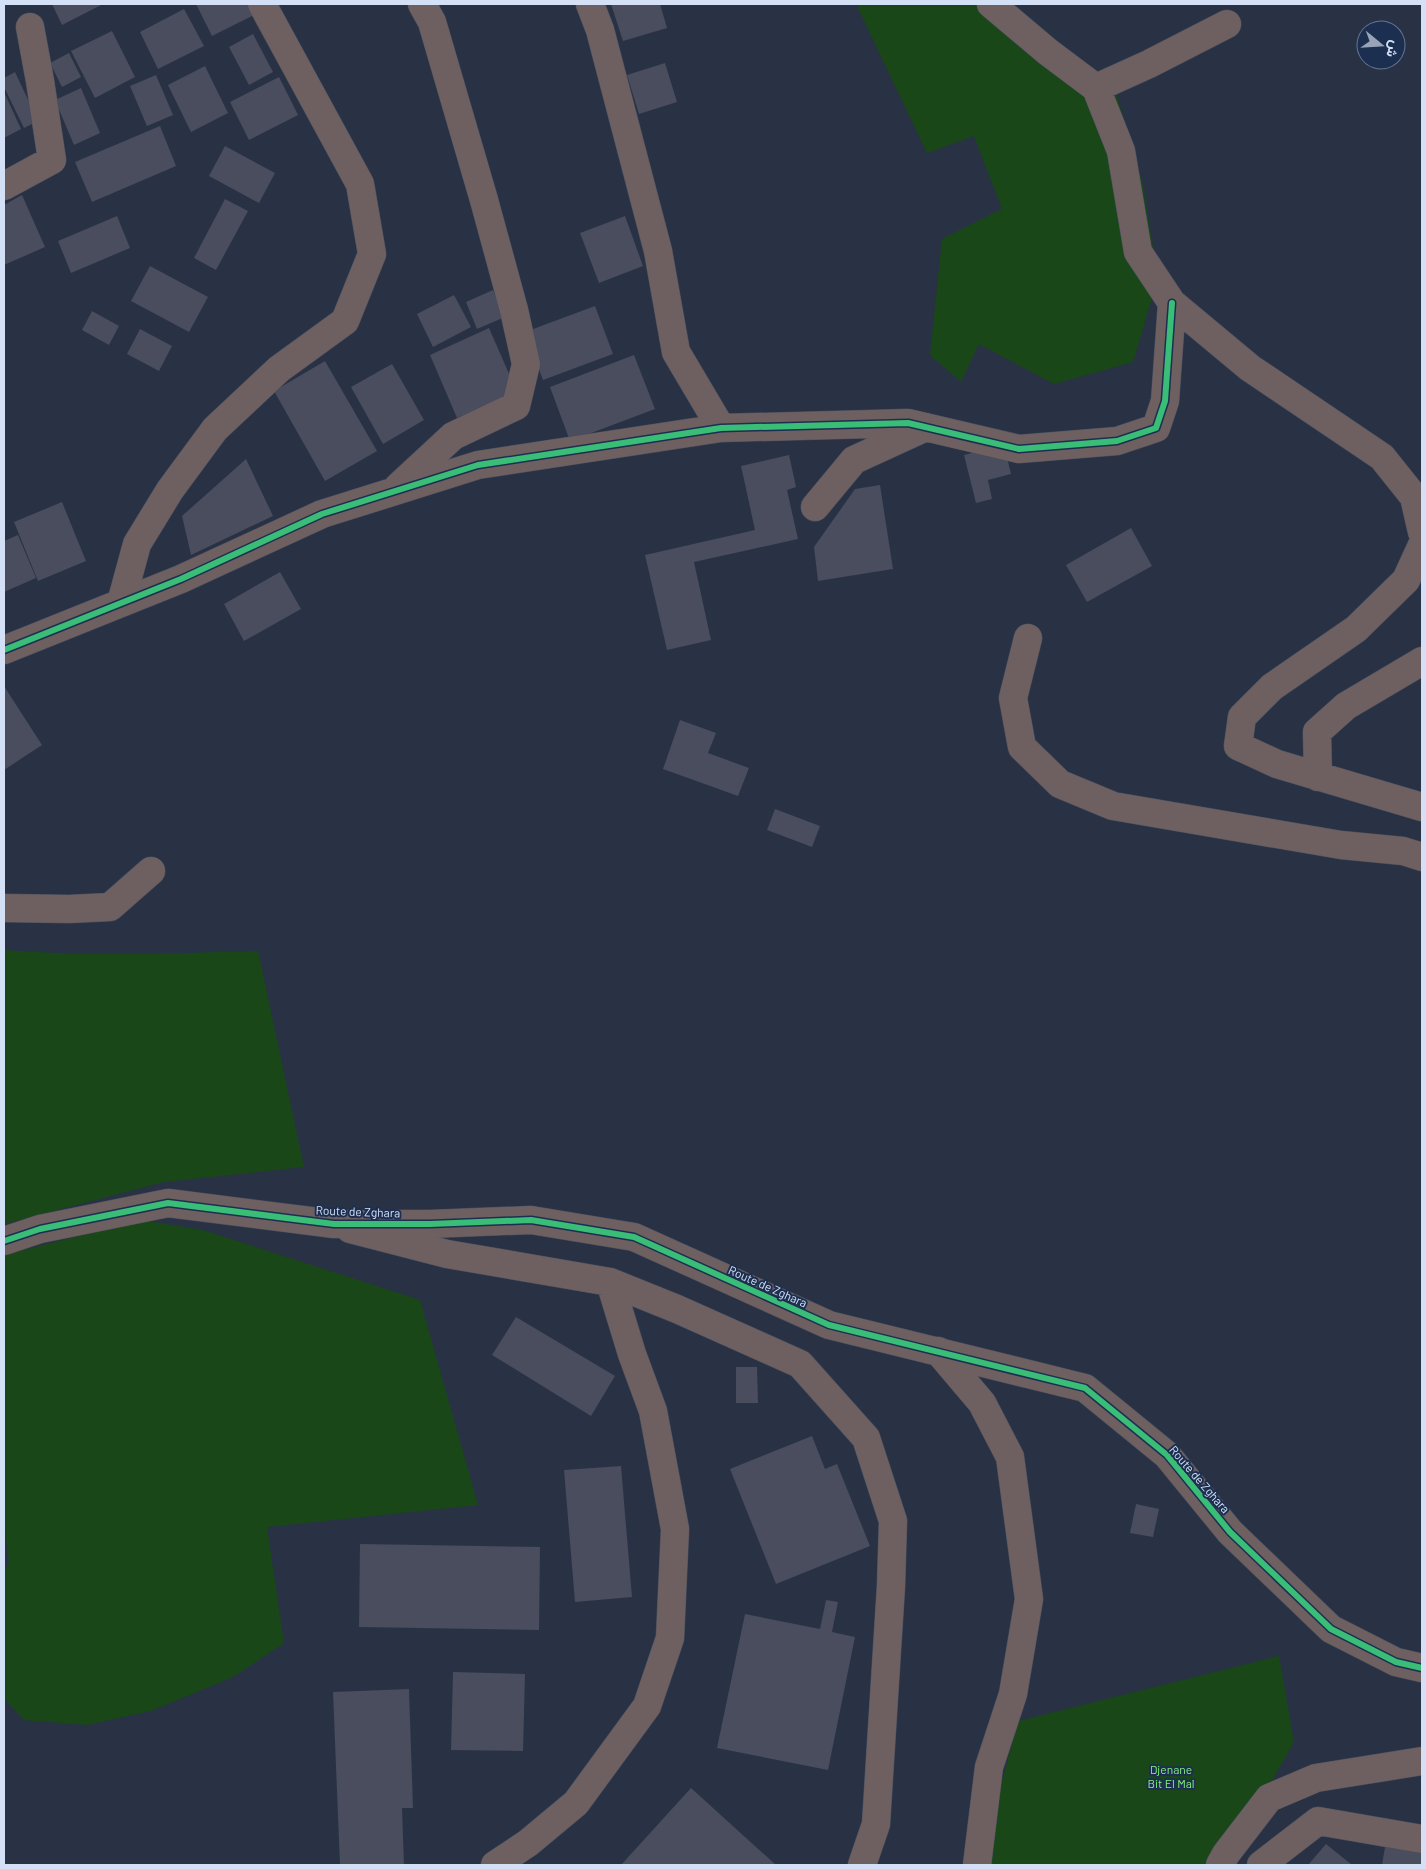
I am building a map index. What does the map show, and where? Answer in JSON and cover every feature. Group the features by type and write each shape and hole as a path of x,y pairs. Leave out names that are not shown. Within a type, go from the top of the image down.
{"street":[{"path":"121,603 137,544 170,490 215,429 279,370 345,321 372,254 360,184 262,4"},
{"path":"393,492 453,436 516,406 526,364 514,310 484,200 432,22 422,4"},
{"path":"590,4 600,30 658,251 676,352 721,428"},
{"path":"991,4 1048,52 1096,88 1121,151 1138,252 1172,303 1250,368 1382,457 1414,497 1422,532"},
{"path":"1096,88 1149,64 1227,24"},
{"path":"4,186 52,160 30,27"},
{"path":"4,650 181,579 322,514 478,465 721,428 908,423 1019,449 1117,441 1156,428 1165,401 1172,303"},
{"path":"815,506 854,460 926,428"},
{"path":"1422,545 1406,580 1356,629 1272,687 1242,717 1238,746 1277,764 1422,806"},
{"path":"1028,638 1013,698 1022,747 1060,784 1113,806 1341,845 1404,850 1422,857"},
{"path":"1318,777 1317,732 1346,706 1422,660"},
{"path":"4,908 69,909 110,907 151,871"},
{"name":"Route de Zghara","path":"4,1241 40,1230 168,1203 334,1224 430,1224 531,1220 634,1237 829,1325 1085,1388 1167,1455 1230,1532 1331,1629 1396,1662 1422,1668"},
{"path":"334,1224 447,1254 610,1282 678,1309 800,1364 866,1438 893,1521 891,1586 876,1824 862,1865"},
{"path":"495,1865 528,1843 576,1804 647,1706 670,1638 675,1529 653,1411 632,1354 610,1282"},
{"path":"938,1351 982,1403 1010,1457 1029,1599 1013,1694 989,1767 977,1865"},
{"path":"1220,1865 1226,1854 1269,1798 1316,1778 1422,1761"},
{"path":"1262,1865 1318,1821 1422,1839"}],"green space":[{"path":"856,4 998,4 1116,92 1143,184 1158,278 1133,362 1054,384 979,344 961,382 930,355 942,239 1002,209 974,136 927,153"},
{"path":"4,950 99,954 258,951 304,1167 164,1182 4,1224"},
{"path":"141,1220 203,1230 420,1300 478,1505 267,1527 284,1643 233,1677 151,1711 87,1725 24,1720 4,1699 4,1569 9,1564 4,1523 4,1255"},
{"name":"Djenane Bit El Mal","path":"1279,1656 1294,1742 1224,1865 980,1865 1018,1721"}],"building":[{"path":"52,4 103,4 62,25"},
{"path":"196,4 253,4 258,13 212,36"},
{"path":"611,4 660,4 667,28 623,41"},
{"path":"184,9 204,46 158,69 140,32"},
{"path":"112,31 135,77 95,98 71,51"},
{"path":"253,34 273,72 249,85 229,47"},
{"path":"69,53 81,77 62,87 50,63"},
{"path":"665,63 677,102 639,114 627,75"},
{"path":"205,66 228,113 191,132 168,85"},
{"path":"15,72 38,121 24,128 4,87 4,78"},
{"path":"156,75 173,115 147,126 130,86"},
{"path":"279,77 298,115 249,140 230,102"},
{"path":"81,88 100,133 74,145 55,100"},
{"path":"4,92 21,129 4,138"},
{"path":"160,126 176,166 92,202 75,162"},
{"path":"225,146 275,173 259,203 209,176"},
{"path":"22,195 45,247 4,265 4,205"},
{"path":"225,199 248,211 216,270 194,258"},
{"path":"117,216 130,248 71,273 58,241"},
{"path":"625,216 643,266 599,283 580,233"},
{"path":"150,266 208,297 189,332 131,301"},
{"path":"493,290 505,317 477,329 466,302"},
{"path":"454,295 471,327 433,347 417,314"},
{"path":"595,306 613,354 543,380 525,332"},
{"path":"92,311 119,326 109,345 82,330"},
{"path":"489,328 517,392 457,418 430,355"},
{"path":"140,329 172,346 159,371 127,354"},
{"path":"634,355 655,409 570,441 550,387"},
{"path":"325,361 377,451 325,481 274,391"},
{"path":"392,364 424,420 383,444 351,387"},
{"path":"1004,445 1011,474 988,480 992,499 976,503 964,455"},
{"path":"789,455 796,487 787,490 798,539 694,562 711,640 667,650 645,555 755,530 741,466"},
{"path":"246,459 273,516 191,555 182,516"},
{"path":"880,485 893,569 818,581 814,547 855,489"},
{"path":"62,502 86,561 38,581 14,522"},
{"path":"1131,528 1152,566 1087,602 1066,565"},
{"path":"18,535 36,578 4,592 4,541"},
{"path":"280,572 301,609 244,641 224,604"},
{"path":"4,686 42,745 4,770"},
{"path":"680,720 716,733 708,753 749,768 738,796 663,769"},
{"path":"775,809 820,826 812,847 767,830"},
{"path":"516,1317 615,1376 591,1416 492,1355"},
{"path":"736,1367 757,1367 758,1403 736,1403"},
{"path":"812,1436 825,1469 837,1464 870,1546 776,1584 730,1469"},
{"path":"621,1466 632,1597 575,1602 564,1470"},
{"path":"1136,1504 1159,1509 1153,1537 1130,1533"},
{"path":"360,1544 540,1547 539,1630 359,1627"},
{"path":"826,1600 838,1602 832,1632 855,1637 828,1770 717,1748 745,1614 820,1629"},
{"path":"453,1672 525,1674 523,1751 451,1750"},
{"path":"409,1689 413,1808 402,1808 404,1865 340,1865 333,1692"},
{"path":"691,1788 776,1865 621,1865"},
{"path":"1386,1841 1422,1847 1422,1865 1382,1865"},
{"path":"1326,1844 1352,1865 1308,1865"}],"cycle path":[{"path":"4,650 181,579 322,514 478,465 721,428 908,423 1019,449 1117,441 1156,428 1165,401 1172,303"},
{"path":"4,1241 40,1229 168,1203 334,1224 430,1224 531,1220 634,1237 829,1325 1085,1388 1167,1455 1230,1532 1331,1629 1396,1662 1422,1668"}]}
